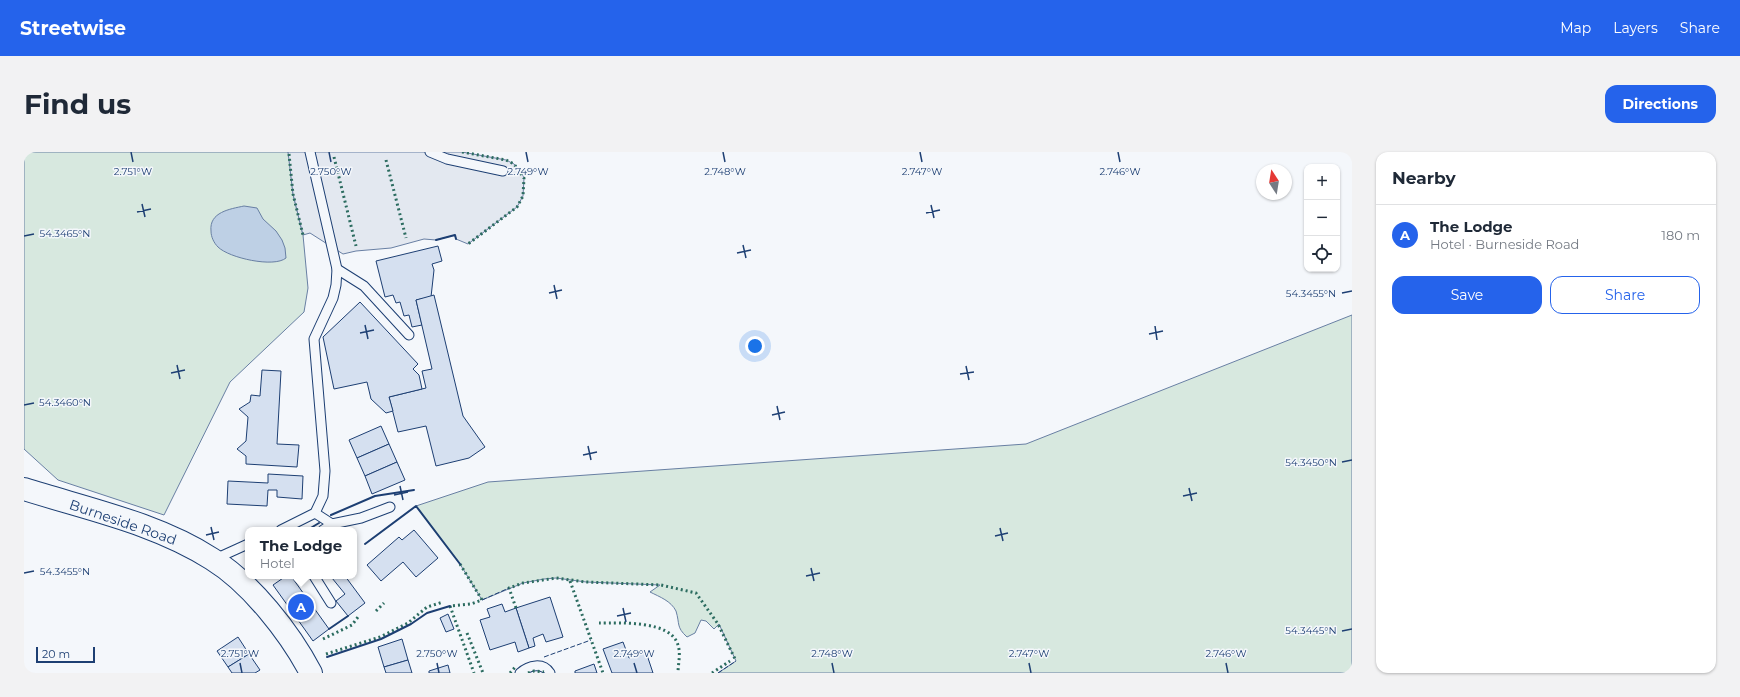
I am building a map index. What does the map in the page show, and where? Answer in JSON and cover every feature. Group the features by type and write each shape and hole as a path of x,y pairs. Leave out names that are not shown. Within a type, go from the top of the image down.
{"street":[{"name":"Burneside Road","path":"24,489 134,523 172,537 213,559 246,582 281,627 303,658 311,673"}],"lane":[{"path":"296,527 315,513 323,496 325,471 314,339 333,298 337,269 310,152"},
{"path":"430,152 447,159 503,171"},
{"path":"337,269 364,286 409,335"},
{"path":"328,527 332,524 361,518 390,507"},
{"path":"315,513 332,524"},
{"path":"213,559 245,545"},
{"path":"316,579 331,604"},
{"path":"520,673 532,665 541,666 548,669 550,673"}],"shaded area":[{"path":"24,152 288,152 289,154 293,194 303,235 308,288 304,312 230,382 164,515 58,480 24,449"},
{"path":"288,152 462,152 506,160 514,164 521,171 524,178 523,196 517,207 468,244 456,239 455,235 436,240 424,239 391,248 356,251 343,254 310,233 303,235 293,194"},
{"path":"1352,315 1352,673 718,673 736,661 719,624 714,629 706,621 701,620 695,633 687,637 680,628 674,608 665,600 650,592 660,585 586,582 556,578 544,579 523,583 482,600 460,564 416,506 488,482 1026,444"}],"water":[{"path":"244,206 257,208 263,219 276,231 285,248 286,258 280,261 262,262 232,255 218,247 213,240 211,233 211,225 213,220 222,212"}],"building":[{"path":"438,246 442,261 432,264 434,270 431,297 416,300 422,325 412,327 409,315 404,316 400,302 396,303 393,295 385,297 376,261"},
{"path":"434,295 463,416 485,447 469,458 436,466 426,426 398,432 389,397 426,388 422,371 432,369 416,300"},
{"path":"360,302 418,364 413,369 419,375 422,389 389,397 393,411 386,413 371,399 367,382 334,389 323,337"},
{"path":"262,370 281,371 277,444 299,445 297,467 246,464 246,456 237,449 246,441 248,417 239,409 250,402 251,395 260,396"},
{"path":"381,426 389,444 357,458 349,440"},
{"path":"389,444 397,462 365,476 357,458"},
{"path":"397,462 405,480 372,494 365,476"},
{"path":"268,474 303,476 302,499 277,497 277,490 268,490 267,506 227,504 228,481 268,483"},
{"path":"414,530 438,558 416,577 403,562 381,581 367,565 399,537 402,540"},
{"path":"282,579 293,579 329,629 313,641 273,585"},
{"path":"333,579 347,579 365,603 348,616 336,601 345,594"},
{"path":"550,597 563,637 546,642 543,634 533,638 535,646 529,648 516,608"},
{"path":"502,604 505,612 516,608 529,648 518,652 515,642 490,650 480,620 490,617 487,609"},
{"path":"448,614 454,629 446,632 440,618"},
{"path":"238,637 249,654 228,667 217,651"},
{"path":"402,639 408,660 384,667 378,647"},
{"path":"623,642 629,658 646,652 653,673 612,673 603,649"},
{"path":"249,654 260,670 255,673 232,673 228,667"},
{"path":"408,660 412,673 386,673 384,667"},
{"path":"594,664 597,673 575,673 575,671"},
{"path":"448,665 450,673 429,673 429,671"}],"hedge":[{"path":"462,152 506,160 514,164 524,178 523,196 517,207 468,244"},
{"path":"289,154 293,194 303,235"},
{"path":"334,157 356,246"},
{"path":"386,160 406,238"},
{"path":"460,564 482,600 471,604 450,606 474,673"},
{"path":"516,608 509,588 523,583 556,578 586,582 661,585 696,593 718,624 736,661"},
{"path":"570,581 603,673"},
{"path":"326,654 380,637 408,623 427,607 443,602"},
{"path":"376,611 384,603"},
{"path":"323,639 352,625 358,617"},
{"path":"599,623 631,623 655,627 666,631 673,637 679,648 678,673"},
{"path":"467,633 483,673"},
{"path":"712,673 730,661"},
{"path":"510,673 516,666"},
{"path":"528,673 534,671 544,672"}],"fence":[{"path":"482,600 509,588"},
{"path":"544,657 591,640"},
{"path":"718,673 736,661"}],"wall":[{"path":"436,240 455,235 456,239"},
{"path":"331,515 375,496 414,490"},
{"path":"365,544 416,506 460,564"},
{"path":"312,527 319,523"},
{"path":"327,657 381,639 411,624 427,613 450,606"},
{"path":"329,629 348,616"}],"place":[{"name":"The Lodge","path":"301,607"}]}
